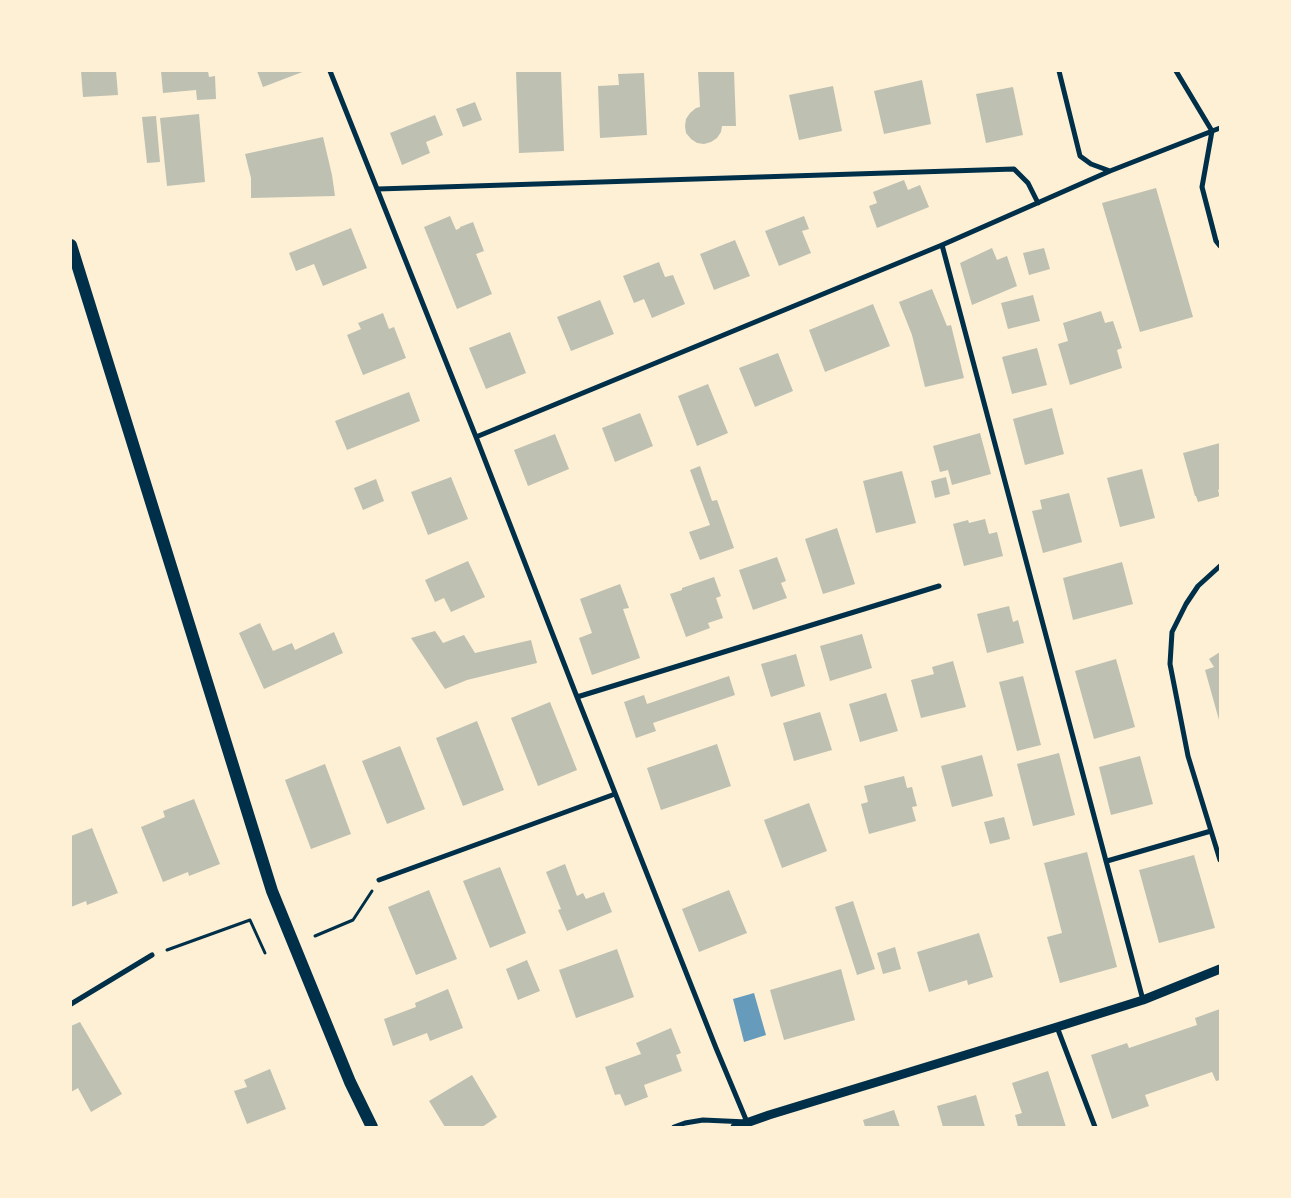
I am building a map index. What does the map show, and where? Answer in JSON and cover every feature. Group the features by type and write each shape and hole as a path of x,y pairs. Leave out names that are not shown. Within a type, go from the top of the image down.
{"main road":[{"path":"71,245 272,891 350,1082 372,1127"}],"street":[{"path":"330,71 476,437 576,697 748,1124"},
{"path":"1059,71 1080,156 1091,164 1110,171"},
{"path":"1176,71 1212,131 1202,187 1216,241 1220,246"},
{"path":"476,437 942,245 1110,171 1220,128"},
{"path":"378,189 1014,169 1028,183 1038,204"},
{"path":"942,245 1143,1000"},
{"path":"1220,566 1198,586 1186,604 1172,632 1170,664 1188,756 1220,860"},
{"path":"576,697 939,586"},
{"path":"379,880 615,794"},
{"path":"1107,861 1211,831"},
{"path":"71,1004 152,955"},
{"path":"736,1127 1143,1000 1220,969"},
{"path":"1057,1028 1095,1127"},
{"path":"674,1127 703,1120 748,1124"}],"path":[{"path":"315,936 353,920 379,880"},
{"path":"152,955 250,920 265,953"}],"water":[{"path":"754,993 766,1035 744,1042 733,999"}],"building":[{"path":"81,71 116,71 118,95 83,97"},
{"path":"161,71 208,71 209,77 215,76 216,99 197,100 196,90 163,93"},
{"path":"257,71 305,71 263,87"},
{"path":"516,71 561,71 564,151 519,153"},
{"path":"698,71 734,71 736,126 722,126 717,138 704,144 697,143 691,139 686,133 685,126 686,119 690,113 700,107"},
{"path":"644,73 647,135 600,138 598,86 619,85 618,74"},
{"path":"922,80 931,124 884,134 874,91"},
{"path":"833,86 842,131 799,140 789,95"},
{"path":"1013,87 1023,135 986,143 976,94"},
{"path":"475,102 482,120 463,127 456,109"},
{"path":"199,114 205,182 167,186 160,118"},
{"path":"435,115 443,135 426,142 430,153 402,165 390,133"},
{"path":"156,116 160,162 147,163 142,117"},
{"path":"323,137 335,196 251,198 251,178 245,154"},
{"path":"904,180 908,190 920,185 929,207 877,228 869,206 877,203 873,192"},
{"path":"1156,188 1193,317 1140,332 1102,203"},
{"path":"450,216 456,230 473,222 484,251 476,254 492,294 457,309 424,227"},
{"path":"804,216 809,229 802,231 811,253 779,266 765,231"},
{"path":"351,228 367,268 323,286 314,264 296,271 289,253"},
{"path":"735,240 750,276 714,290 700,254"},
{"path":"992,248 997,260 1007,256 1017,286 972,305 960,263"},
{"path":"1044,248 1050,269 1029,275 1023,253"},
{"path":"659,262 665,277 673,275 685,304 652,318 644,299 634,303 623,276"},
{"path":"932,289 947,326 951,325 964,378 925,387 912,335 899,302"},
{"path":"1033,295 1040,321 1008,329 1001,303"},
{"path":"600,300 614,334 571,351 557,317"},
{"path":"873,304 890,346 825,372 809,330"},
{"path":"1101,311 1105,323 1113,321 1122,348 1117,350 1122,368 1070,385 1058,344 1068,341 1063,323"},
{"path":"383,313 389,329 394,327 406,358 363,375 347,335 361,329 358,323"},
{"path":"510,332 526,373 486,389 469,348"},
{"path":"1037,348 1047,385 1012,394 1002,357"},
{"path":"778,353 793,391 755,407 739,368"},
{"path":"708,384 728,433 697,446 678,396"},
{"path":"409,392 420,421 347,450 335,421"},
{"path":"1052,408 1064,454 1025,465 1013,419"},
{"path":"640,413 653,446 615,462 602,428"},
{"path":"980,433 991,474 952,485 948,470 940,472 933,446"},
{"path":"555,434 569,469 528,486 514,450"},
{"path":"1220,443 1220,489 1218,490 1220,496 1198,502 1183,453"},
{"path":"700,466 712,501 717,500 734,548 700,560 689,532 710,525 690,470"},
{"path":"1142,469 1155,518 1120,527 1107,478"},
{"path":"902,471 916,523 876,533 863,481"},
{"path":"451,477 468,519 428,535 411,492"},
{"path":"946,477 950,494 935,498 931,481"},
{"path":"376,479 384,501 363,510 354,488"},
{"path":"1069,493 1082,542 1043,553 1032,511 1042,509 1040,500"},
{"path":"985,519 989,534 997,532 1003,556 964,566 953,524 968,520 969,523"},
{"path":"837,528 855,584 823,594 805,539"},
{"path":"777,557 786,581 781,583 787,598 753,610 739,570"},
{"path":"468,561 485,597 451,612 444,598 435,602 425,580"},
{"path":"1122,562 1133,604 1073,620 1063,578"},
{"path":"714,577 721,596 716,598 723,618 708,623 710,628 686,637 670,594"},
{"path":"620,584 629,608 623,609 640,658 592,675 579,638 592,633 580,599"},
{"path":"1009,606 1013,622 1018,620 1024,643 987,653 977,614"},
{"path":"260,623 273,651 292,643 295,650 334,632 343,653 264,689 239,633"},
{"path":"435,631 443,643 464,635 475,653 531,640 537,663 467,680 445,689 411,638"},
{"path":"862,634 872,668 830,681 820,646"},
{"path":"1220,652 1219,720 1205,670 1214,667 1209,659"},
{"path":"796,654 805,686 771,697 761,664"},
{"path":"1116,659 1135,727 1094,739 1075,671"},
{"path":"953,661 966,707 921,718 911,680 934,674 932,667"},
{"path":"729,676 735,695 653,723 656,731 636,738 624,702 644,695 647,704"},
{"path":"1023,676 1041,745 1017,751 999,682"},
{"path":"886,693 898,731 860,742 849,704"},
{"path":"550,702 577,770 538,786 511,718"},
{"path":"820,712 832,750 794,761 783,723"},
{"path":"477,721 504,790 463,806 436,738"},
{"path":"717,744 731,786 661,810 647,768"},
{"path":"400,746 425,809 387,824 362,761"},
{"path":"1059,753 1075,815 1033,826 1017,764"},
{"path":"982,755 993,796 952,807 941,766"},
{"path":"1140,756 1153,804 1111,815 1099,767"},
{"path":"325,764 351,834 311,849 285,780"},
{"path":"904,776 907,788 912,787 917,806 912,807 916,821 869,834 861,804 868,802 864,786"},
{"path":"194,799 220,864 189,876 188,872 163,882 141,827 165,817 163,811"},
{"path":"809,803 827,851 782,868 764,820"},
{"path":"1004,817 1010,839 990,844 984,822"},
{"path":"92,828 118,893 87,905 86,901 71,907 71,836"},
{"path":"1087,852 1117,967 1060,983 1047,937 1062,933 1044,863"},
{"path":"1194,855 1215,928 1159,943 1139,870"},
{"path":"565,864 577,896 583,893 586,899 604,892 612,912 567,931 558,910 561,909 546,872"},
{"path":"500,867 526,933 490,948 463,881"},
{"path":"429,890 457,959 416,975 388,907"},
{"path":"729,890 747,933 699,952 682,909"},
{"path":"853,901 875,969 857,975 835,907"},
{"path":"979,933 993,977 968,985 967,980 929,992 917,952"},
{"path":"895,947 901,969 883,974 877,953"},
{"path":"617,949 634,997 576,1018 559,970"},
{"path":"527,960 540,991 518,1000 506,969"},
{"path":"841,969 855,1020 784,1040 770,990"},
{"path":"448,989 463,1028 430,1041 427,1033 393,1046 384,1019 416,1007 415,1003"},
{"path":"1220,1009 1220,1080 1216,1081 1212,1072 1145,1095 1149,1106 1112,1119 1091,1055 1127,1043 1129,1048 1197,1025 1195,1018"},
{"path":"80,1022 122,1094 91,1112 78,1088 71,1092 71,1026"},
{"path":"671,1028 681,1053 676,1055 682,1071 644,1085 648,1097 625,1106 620,1094 615,1095 605,1067 641,1054 636,1043"},
{"path":"270,1069 286,1109 247,1124 234,1091 247,1087 244,1080"},
{"path":"1048,1071 1066,1127 1018,1127 1015,1115 1022,1113 1012,1083"},
{"path":"472,1075 497,1117 482,1127 445,1127 429,1101"},
{"path":"976,1095 985,1127 943,1127 937,1106"},
{"path":"894,1110 900,1127 865,1127 863,1120"}]}
